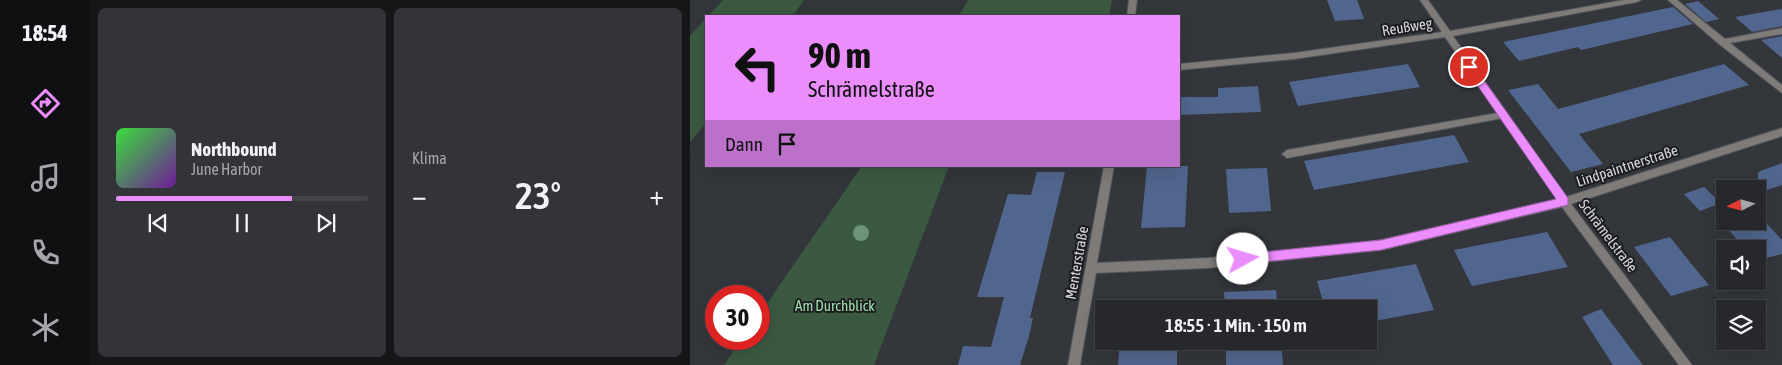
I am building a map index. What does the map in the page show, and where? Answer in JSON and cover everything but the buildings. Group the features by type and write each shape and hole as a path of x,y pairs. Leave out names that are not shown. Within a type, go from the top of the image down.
{"street":[{"path":"1131,15 1133,0"},
{"name":"Schrämelstraße","path":"1424,0 1564,202 1686,365"},
{"name":"Reußweg","path":"1180,68 1317,56 1447,35 1637,0"},
{"path":"1672,0 1782,90"},
{"path":"1722,42 1782,31"},
{"path":"1287,154 1503,116"},
{"name":"Lindpaintnerstraße","path":"1092,268 1208,263 1381,245 1564,202 1782,132"},
{"name":"Menterstraße","path":"1074,365 1109,167"}],"green space":[{"path":"723,0 804,0 794,15 709,15"},
{"path":"968,0 1112,0 1109,15 960,15"},
{"path":"705,19 705,124 690,142 690,36"},
{"name":"Am Durchblick","path":"861,167 949,167 874,365 724,365 734,350 770,350 770,299"}],"route":[{"path":"1243,259 1381,245 1564,202 1469,67"}]}
